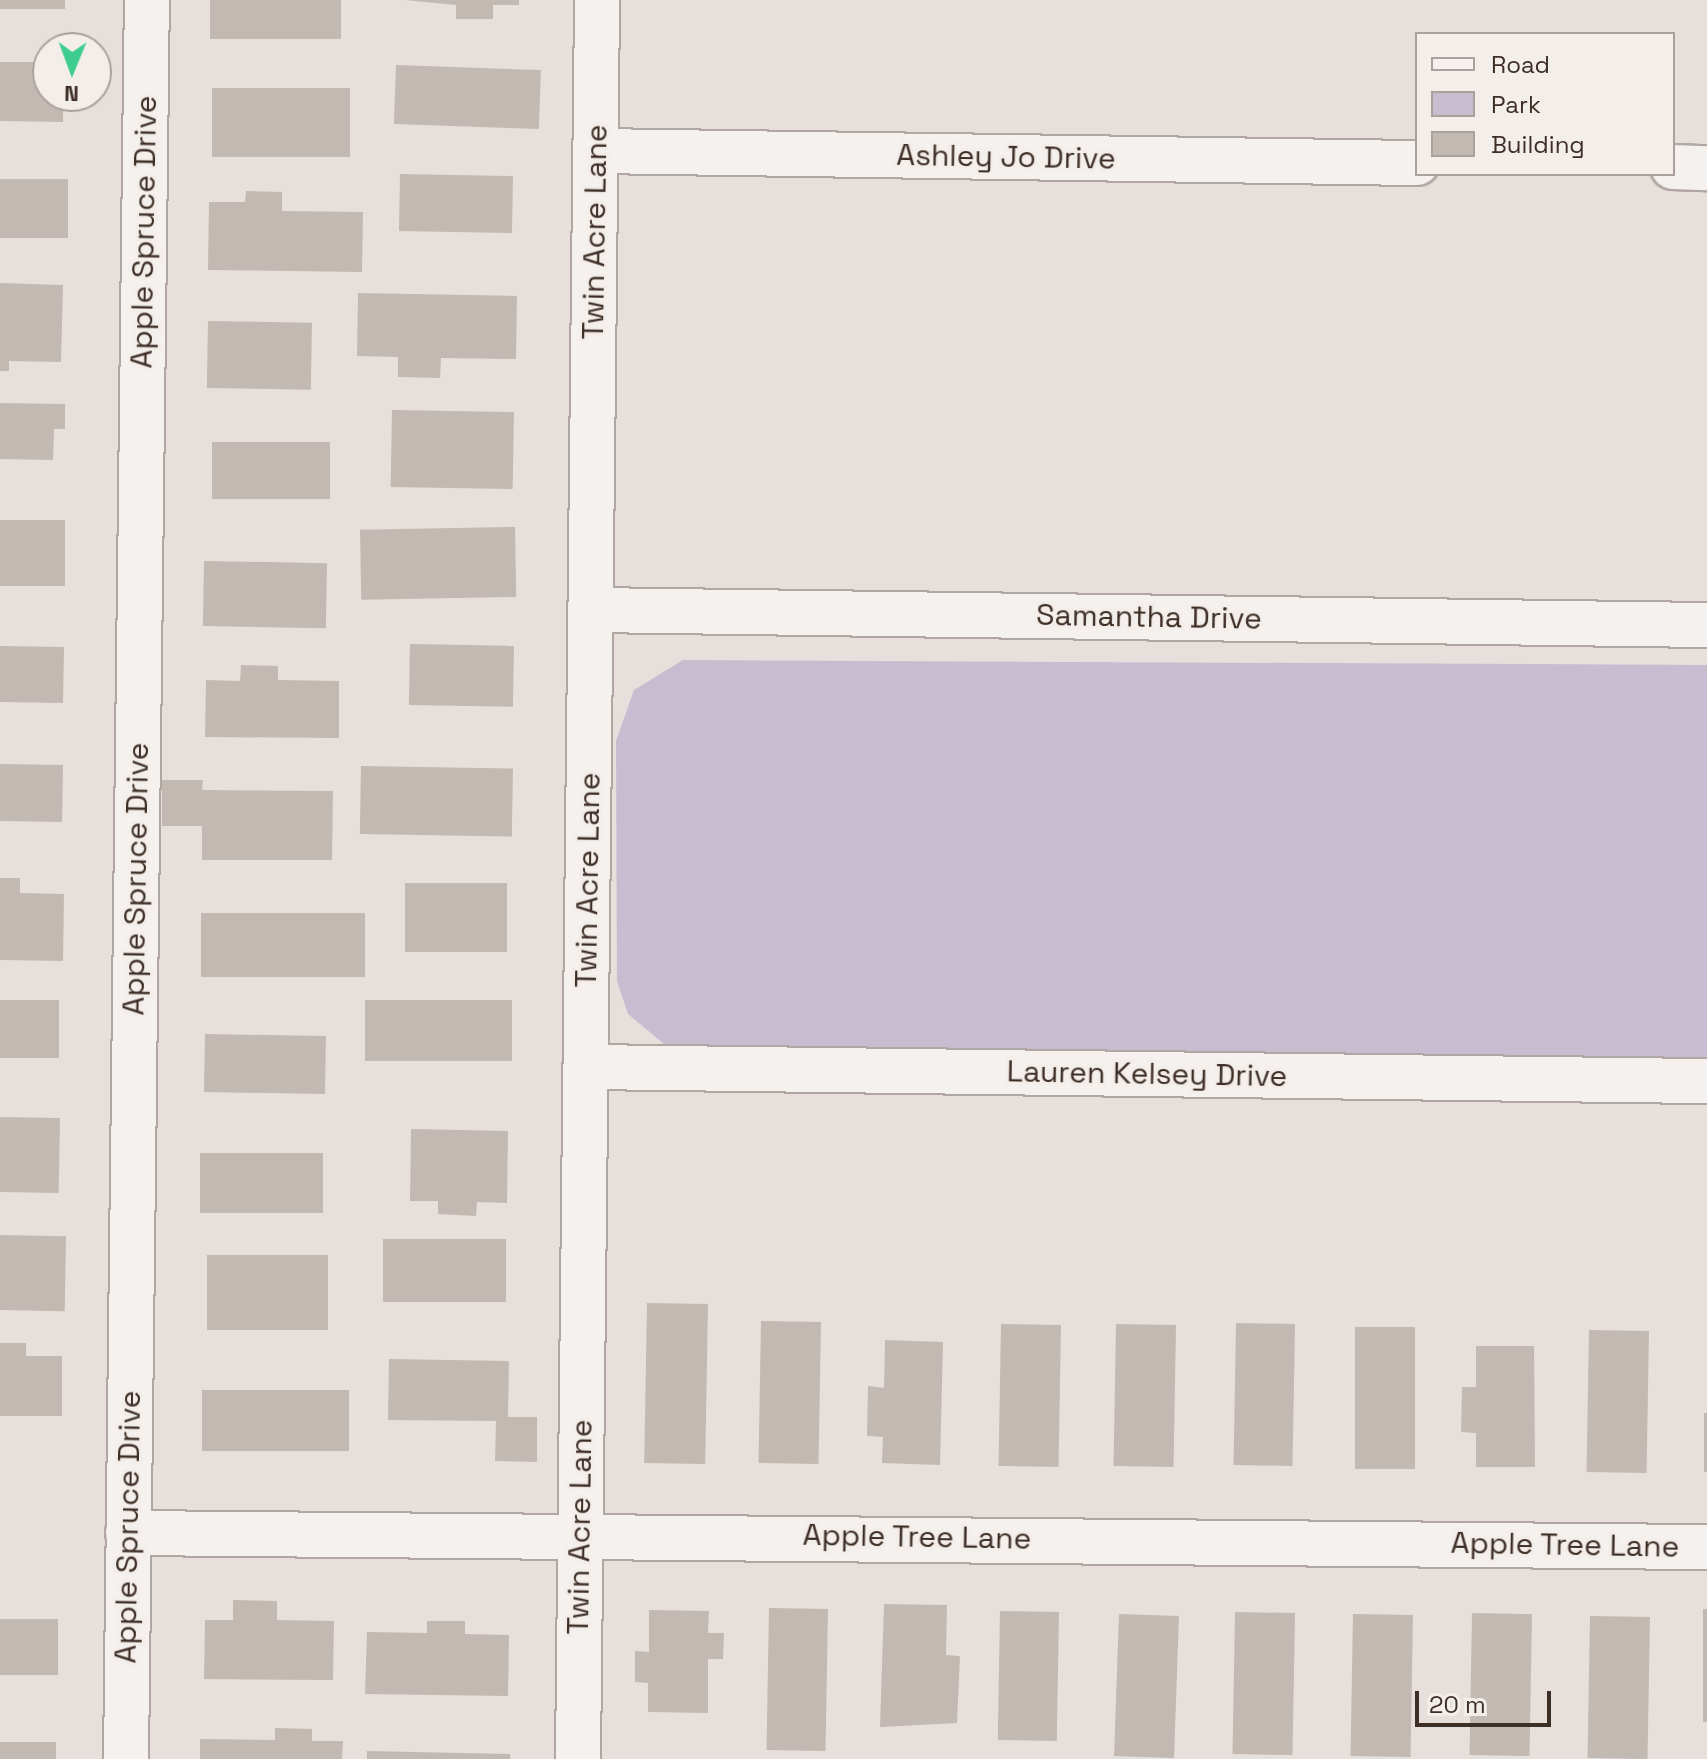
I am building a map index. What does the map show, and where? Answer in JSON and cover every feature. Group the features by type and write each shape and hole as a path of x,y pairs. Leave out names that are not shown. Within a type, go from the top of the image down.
{"street":[{"name":"Apple Spruce Drive","path":"126,1759 147,0"},
{"name":"Twin Acre Lane","path":"578,1759 597,0"},
{"name":"Ashley Jo Drive","path":"596,151 1415,163"},
{"path":"1675,167 1707,168"},
{"name":"Samantha Drive","path":"591,610 1707,625"},
{"name":"Lauren Kelsey Drive","path":"587,1067 1707,1081"},
{"name":"Apple Tree Lane","path":"128,1533 580,1533 1707,1547"}],"green space":[{"path":"683,660 1707,665 1707,1059 692,1051 664,1044 628,1014 617,981 616,741 634,690"}],"building":[{"path":"0,0 65,0 65,9 0,9"},
{"path":"210,0 341,0 341,39 210,39"},
{"path":"405,0 519,0 519,5 493,5 493,19 456,19 456,5"},
{"path":"0,62 32,62 32,112 63,112 63,122 0,121"},
{"path":"396,65 541,70 539,129 394,124"},
{"path":"212,88 350,88 350,157 212,157"},
{"path":"400,174 513,176 512,233 399,231"},
{"path":"0,179 68,179 68,238 0,238"},
{"path":"246,191 282,192 282,211 363,212 362,272 208,270 209,202 245,202"},
{"path":"0,283 63,285 61,362 9,361 9,371 0,371"},
{"path":"358,293 517,296 516,359 441,358 440,378 398,377 398,357 357,356"},
{"path":"208,321 312,323 311,390 207,388"},
{"path":"0,403 65,404 65,429 54,429 53,460 0,459"},
{"path":"392,410 514,412 513,489 391,487"},
{"path":"212,442 330,442 330,499 212,499"},
{"path":"0,520 65,520 65,586 0,586"},
{"path":"515,527 516,597 361,600 360,530"},
{"path":"204,561 327,563 326,628 203,626"},
{"path":"410,644 514,646 513,707 409,705"},
{"path":"0,646 64,647 63,703 0,702"},
{"path":"241,665 278,666 278,680 339,681 339,738 205,737 206,680 240,681"},
{"path":"0,764 63,765 62,822 0,821"},
{"path":"361,766 513,769 512,837 360,834"},
{"path":"162,780 203,780 202,790 333,791 332,860 202,860 202,826 162,826"},
{"path":"0,878 20,878 20,893 64,894 63,961 0,960"},
{"path":"405,883 507,883 507,952 405,952"},
{"path":"201,913 365,913 365,977 201,977"},
{"path":"0,1000 59,1000 59,1058 0,1058"},
{"path":"365,1000 512,1000 512,1061 365,1061"},
{"path":"205,1034 326,1036 325,1094 204,1092"},
{"path":"0,1117 60,1118 59,1193 0,1192"},
{"path":"411,1129 508,1131 507,1203 477,1202 476,1216 438,1214 438,1201 410,1201"},
{"path":"200,1153 323,1153 323,1213 200,1213"},
{"path":"0,1235 66,1236 65,1311 0,1310"},
{"path":"383,1239 506,1239 506,1302 383,1302"},
{"path":"207,1255 328,1255 328,1330 207,1330"},
{"path":"647,1303 708,1304 705,1464 644,1463"},
{"path":"761,1321 821,1322 819,1464 759,1463"},
{"path":"1236,1323 1295,1324 1293,1466 1234,1465"},
{"path":"1001,1324 1061,1325 1059,1467 999,1466"},
{"path":"1116,1324 1176,1325 1174,1467 1114,1466"},
{"path":"1355,1327 1415,1327 1415,1469 1355,1469"},
{"path":"1589,1330 1649,1331 1647,1473 1587,1472"},
{"path":"885,1340 943,1342 940,1465 882,1463 883,1437 867,1436 868,1386 884,1388"},
{"path":"0,1343 26,1343 26,1356 62,1356 62,1416 0,1416"},
{"path":"1476,1346 1534,1346 1535,1467 1476,1467 1476,1433 1461,1432 1462,1387 1476,1387"},
{"path":"389,1359 509,1361 508,1417 537,1417 537,1462 495,1461 496,1421 388,1420"},
{"path":"202,1390 349,1390 349,1451 202,1451"},
{"path":"1704,1413 1707,1413 1707,1472 1704,1472"},
{"path":"233,1600 277,1601 277,1620 334,1621 333,1680 204,1679 205,1620 233,1620"},
{"path":"884,1604 947,1605 946,1655 960,1656 957,1723 880,1727"},
{"path":"769,1608 828,1609 826,1751 767,1750"},
{"path":"1703,1609 1707,1609 1707,1722 1703,1722"},
{"path":"649,1610 709,1611 708,1633 724,1633 723,1659 708,1659 708,1713 648,1712 648,1683 635,1682 635,1651 649,1652"},
{"path":"1000,1611 1059,1612 1057,1741 998,1740"},
{"path":"1235,1612 1295,1613 1293,1755 1233,1754"},
{"path":"1472,1613 1532,1614 1530,1756 1470,1755"},
{"path":"1119,1614 1179,1616 1174,1758 1114,1756"},
{"path":"1353,1614 1413,1615 1411,1757 1351,1756"},
{"path":"1590,1616 1650,1617 1648,1759 1588,1758"},
{"path":"0,1619 58,1619 58,1675 0,1675"},
{"path":"427,1621 465,1621 465,1634 509,1635 508,1696 365,1694 367,1632 427,1633"},
{"path":"275,1728 312,1729 312,1741 343,1741 342,1759 200,1759 200,1739 275,1740"},
{"path":"0,1742 56,1742 56,1759 0,1759"},
{"path":"367,1751 510,1754 510,1759 367,1759"}]}
